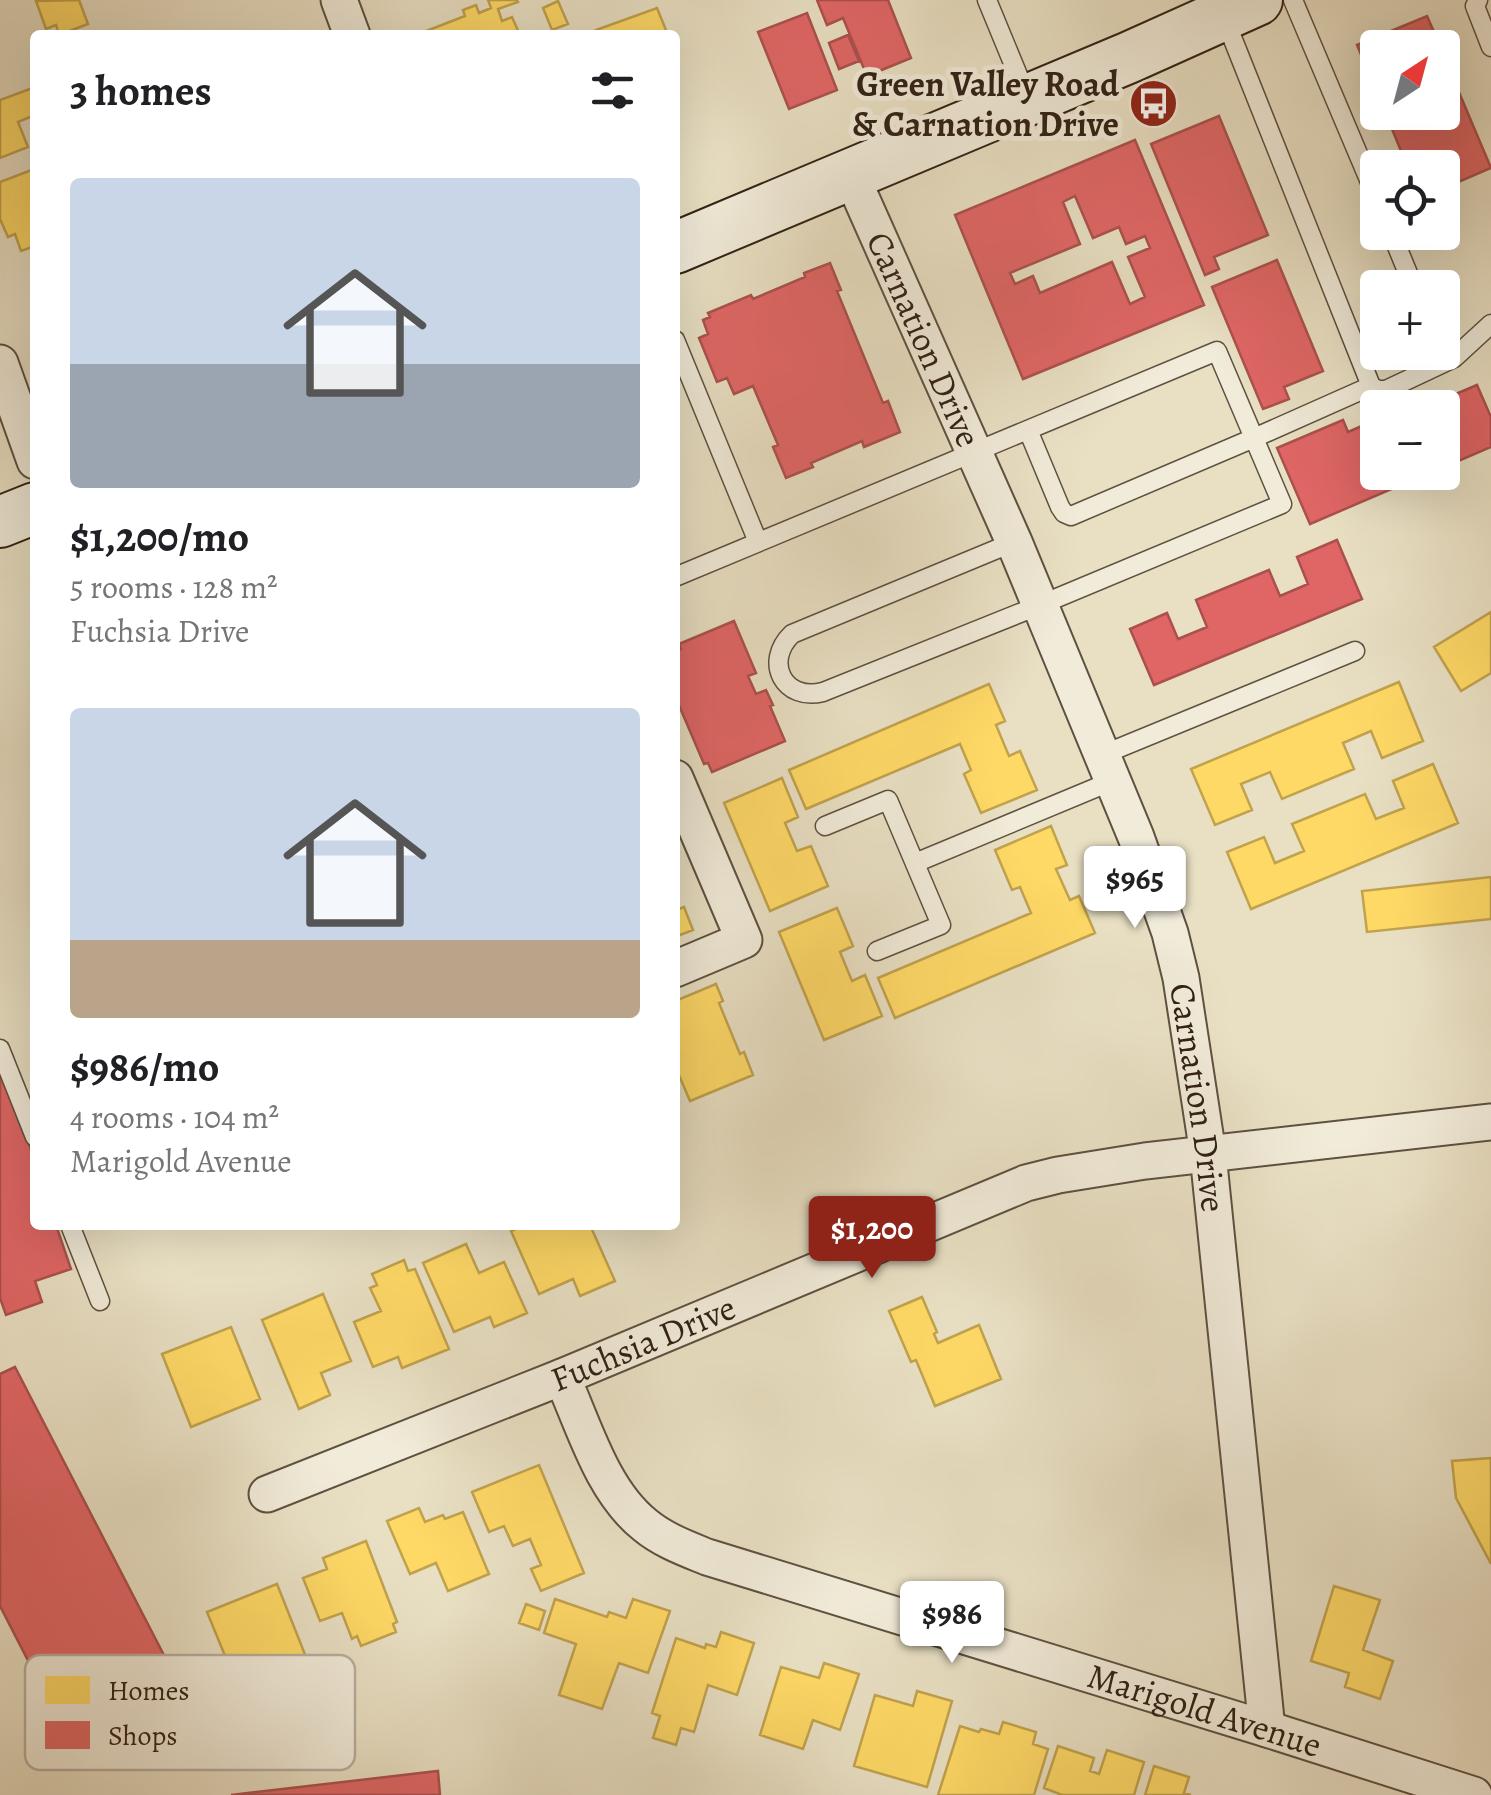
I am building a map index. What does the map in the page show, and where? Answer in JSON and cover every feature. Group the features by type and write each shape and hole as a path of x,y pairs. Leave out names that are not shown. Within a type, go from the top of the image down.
{"main road":[{"path":"680,246 1028,99 1221,10"},
{"path":"0,522 30,510"}],"street":[{"path":"339,0 350,30"},
{"name":"Carnation Drive","path":"850,173 1014,542 1157,892 1178,963 1208,1154 1267,1728"},
{"path":"0,363 30,447"},
{"path":"680,790 744,940 680,967"},
{"name":"Fuchsia Drive","path":"267,1494 562,1377 1026,1183 1084,1170 1491,1122"},
{"name":"Marigold Avenue","path":"562,1377 611,1488 628,1511 670,1542 707,1557 1474,1795"}],"lane":[{"path":"988,0 1028,99"},
{"path":"1293,0 1360,159"},
{"path":"1478,0 1474,6 1491,47"},
{"path":"1221,10 1371,386 1386,390 1421,370"},
{"path":"1460,352 1491,324"},
{"path":"680,575 1217,351 1282,504 812,694 791,688 784,681 779,671 779,650 801,629 1014,542"},
{"path":"680,352 758,542"},
{"path":"1028,430 1060,507 1072,516 1371,386"},
{"path":"915,863 1355,651"},
{"path":"824,826 888,800 915,863 940,925 877,952"},
{"path":"0,1049 30,1124"},
{"path":"72,1230 100,1300"}],"building: Homes":[{"path":"79,0 88,24 72,30 58,30 56,25 46,29 36,1"},
{"path":"488,0 517,0 498,9 502,21 512,17 518,30 429,30 465,16 463,10 476,5 479,13 491,8"},
{"path":"558,1 568,24 552,30 543,8"},
{"path":"657,8 666,30 596,30"},
{"path":"30,89 30,117 18,122 28,147 0,158 0,100"},
{"path":"30,171 30,248 21,251 15,234 8,237 0,219 0,182"},
{"path":"1491,612 1491,673 1461,691 1434,647"},
{"path":"1399,682 1423,741 1382,758 1371,731 1343,743 1354,769 1282,799 1270,772 1241,784 1252,810 1215,825 1191,769"},
{"path":"989,684 1005,721 996,725 1009,756 1020,751 1037,790 981,813 964,774 971,770 960,744 806,809 789,770"},
{"path":"1433,764 1458,823 1251,909 1227,852 1264,837 1275,863 1304,851 1292,824 1365,794 1376,819 1404,808 1393,781"},
{"path":"782,778 798,817 785,823 797,851 811,846 828,886 770,911 724,803"},
{"path":"1051,826 1067,865 1056,869 1070,900 1079,896 1095,933 895,1018 878,978 1031,913 1020,887 1012,890 995,850"},
{"path":"1491,877 1491,919 1367,932 1362,891"},
{"path":"684,907 693,930 680,935 680,909"},
{"path":"837,908 853,946 840,952 852,981 865,975 882,1016 824,1040 779,932"},
{"path":"716,984 723,1001 719,1003 753,1075 690,1101 680,1078 680,999"},
{"path":"592,1230 615,1281 580,1296 573,1279 539,1294 511,1231"},
{"path":"466,1244 479,1273 504,1262 527,1313 494,1327 490,1317 454,1332 423,1263"},
{"path":"404,1260 408,1271 415,1269 449,1349 402,1368 398,1357 373,1367 354,1322 381,1311 370,1288 377,1285 372,1274"},
{"path":"323,1294 351,1361 321,1373 330,1395 299,1409 262,1320"},
{"path":"922,1297 938,1343 979,1325 1001,1379 935,1406 889,1311"},
{"path":"231,1327 260,1399 191,1427 162,1354"},
{"path":"1491,1458 1491,1564 1456,1498 1452,1461"},
{"path":"539,1465 584,1573 541,1591 531,1569 541,1565 530,1539 513,1546 504,1526 489,1532 472,1492"},
{"path":"419,1508 425,1522 463,1512 489,1574 448,1591 436,1563 410,1574 387,1521"},
{"path":"366,1541 397,1622 393,1624 396,1632 361,1646 357,1636 352,1639 342,1613 320,1621 303,1578 327,1569 323,1558"},
{"path":"277,1584 305,1655 225,1655 207,1612"},
{"path":"1334,1586 1380,1600 1363,1650 1393,1661 1380,1699 1345,1687 1349,1673 1311,1661"},
{"path":"555,1599 607,1617 609,1612 626,1618 633,1599 670,1611 648,1673 619,1663 602,1709 559,1695 576,1644 544,1633"},
{"path":"526,1604 545,1611 539,1630 519,1623"},
{"path":"721,1632 754,1643 737,1695 708,1685 694,1732 681,1728 676,1745 653,1738 660,1716 652,1713 676,1638 705,1648 706,1644 716,1647"},
{"path":"824,1663 859,1674 840,1730 813,1720 803,1749 760,1735 781,1667 819,1678"},
{"path":"917,1691 952,1701 927,1787 854,1766 875,1695 913,1706"},
{"path":"1003,1722 1036,1732 1033,1744 1048,1749 1034,1795 938,1795 960,1726 999,1734"},
{"path":"1058,1746 1094,1758 1090,1771 1099,1774 1107,1750 1144,1762 1134,1795 1062,1795 1044,1788"},
{"path":"1154,1766 1189,1777 1184,1793 1191,1795 1145,1795"}],"building: Shops":[{"path":"817,0 888,0 911,58 867,76 843,18 827,25"},
{"path":"807,13 837,90 789,109 758,32"},
{"path":"1427,16 1433,30 1393,30"},
{"path":"848,35 859,61 839,69 829,43"},
{"path":"1460,95 1491,168 1460,181 1460,150 1401,150 1392,130 1460,130"},
{"path":"1219,116 1268,235 1214,257 1219,269 1205,275 1151,144"},
{"path":"1135,140 1204,305 1023,379 955,215","holes":["1075,196 1093,238 1119,227 1126,244 1145,236 1150,248 1128,257 1145,297 1130,304 1112,262 1040,293 1033,276 1015,284 1010,273 1080,244 1063,202"]},
{"path":"1277,260 1323,371 1284,387 1289,399 1263,409 1212,287"},
{"path":"830,263 841,290 837,291 883,403 888,401 900,432 864,447 862,441 786,478 773,447 778,445 753,386 734,394 727,378 717,382 699,338 708,334 703,320 710,317 708,313 751,295 753,299"},
{"path":"1477,385 1491,417 1491,447 1460,460 1460,392"},
{"path":"1343,420 1348,432 1360,427 1360,490 1389,490 1310,524 1277,448"},
{"path":"1337,540 1362,599 1154,685 1130,629 1167,613 1178,639 1207,627 1196,600 1269,570 1280,596 1308,584 1297,557"},
{"path":"734,621 756,673 748,676 756,694 766,690 785,741 712,772 708,763 704,764 680,708 680,644"},
{"path":"0,1058 30,1147 30,1230 58,1230 71,1269 35,1281 42,1302 6,1315 0,1298"},
{"path":"15,1367 164,1655 25,1655 0,1606 0,1374"},
{"path":"438,1771 440,1795 231,1795"}],"place":[{"name":"Green Valley Road & Carnation Drive","path":"1154,104"}]}
